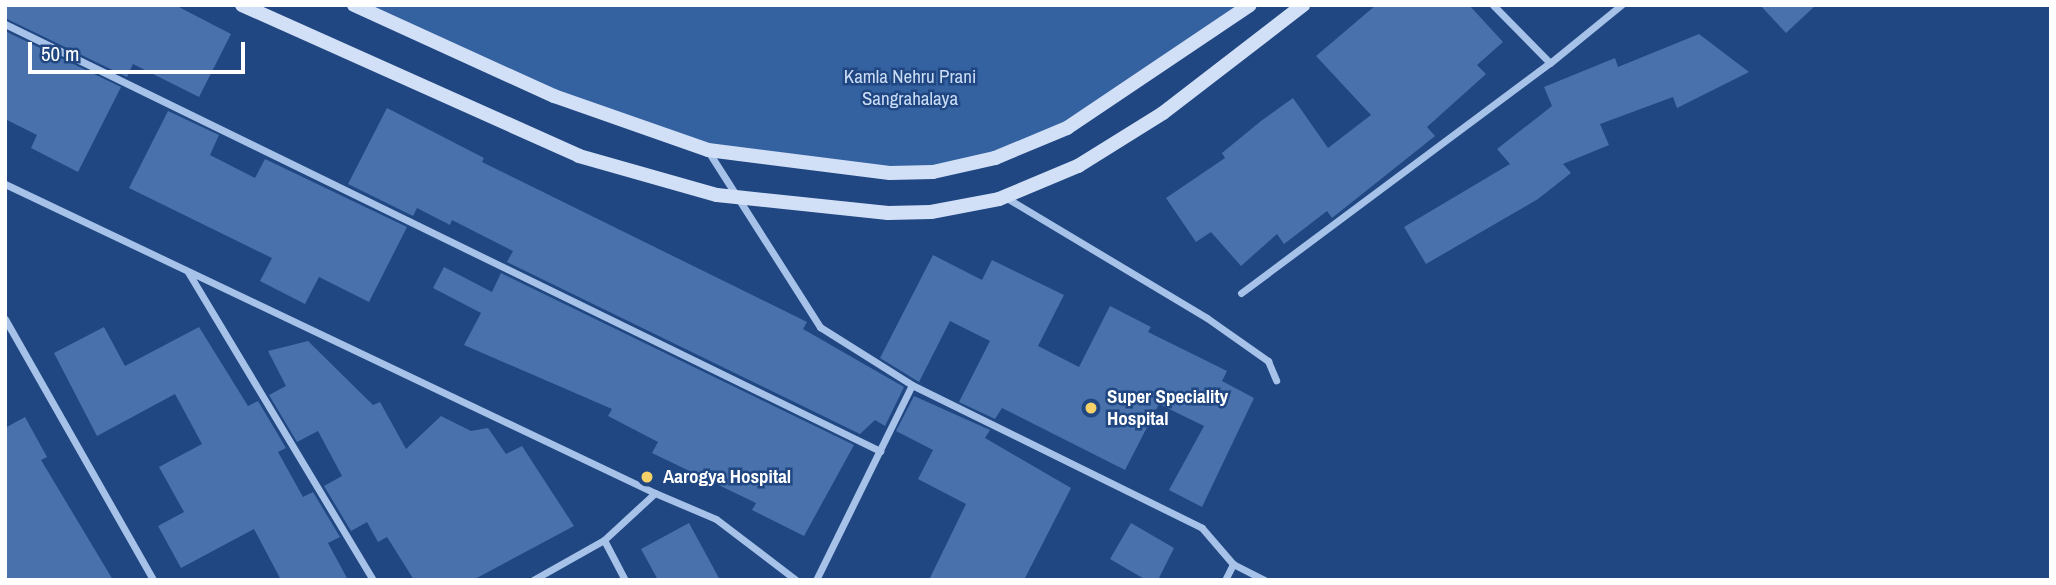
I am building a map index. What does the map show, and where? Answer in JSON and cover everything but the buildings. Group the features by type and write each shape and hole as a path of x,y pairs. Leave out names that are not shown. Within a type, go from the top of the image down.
{"main road":[{"path":"242,5 579,156 740,198 899,213 931,212 1005,197 1078,166 1163,113 1303,5"},
{"path":"354,5 554,96 708,150 890,173 933,172 995,158 1067,128 1250,5"}],"street":[{"path":"1493,5 1550,63"},
{"path":"1241,293 1550,63 1621,5"},
{"path":"5,24 880,451"},
{"path":"708,150 820,327 912,386 1202,528 1233,564 1265,580"},
{"path":"5,184 655,493 716,519 796,580"},
{"path":"1005,197 1207,318 1268,361 1276,380"},
{"path":"188,272 373,580"},
{"path":"5,319 153,580"},
{"path":"816,580 912,386"},
{"path":"533,580 604,540 655,493"},
{"path":"604,540 625,580"},
{"path":"1225,580 1233,564"}],"green space":[{"name":"Kamla Nehru Prani Sangrahalaya","path":"354,5 1250,5 1067,128 933,172 708,150 554,96"}],"place":[{"name":"Super Speciality Hospital","path":"1091,408"},
{"name":"Aarogya Hospital","path":"647,477"}]}
